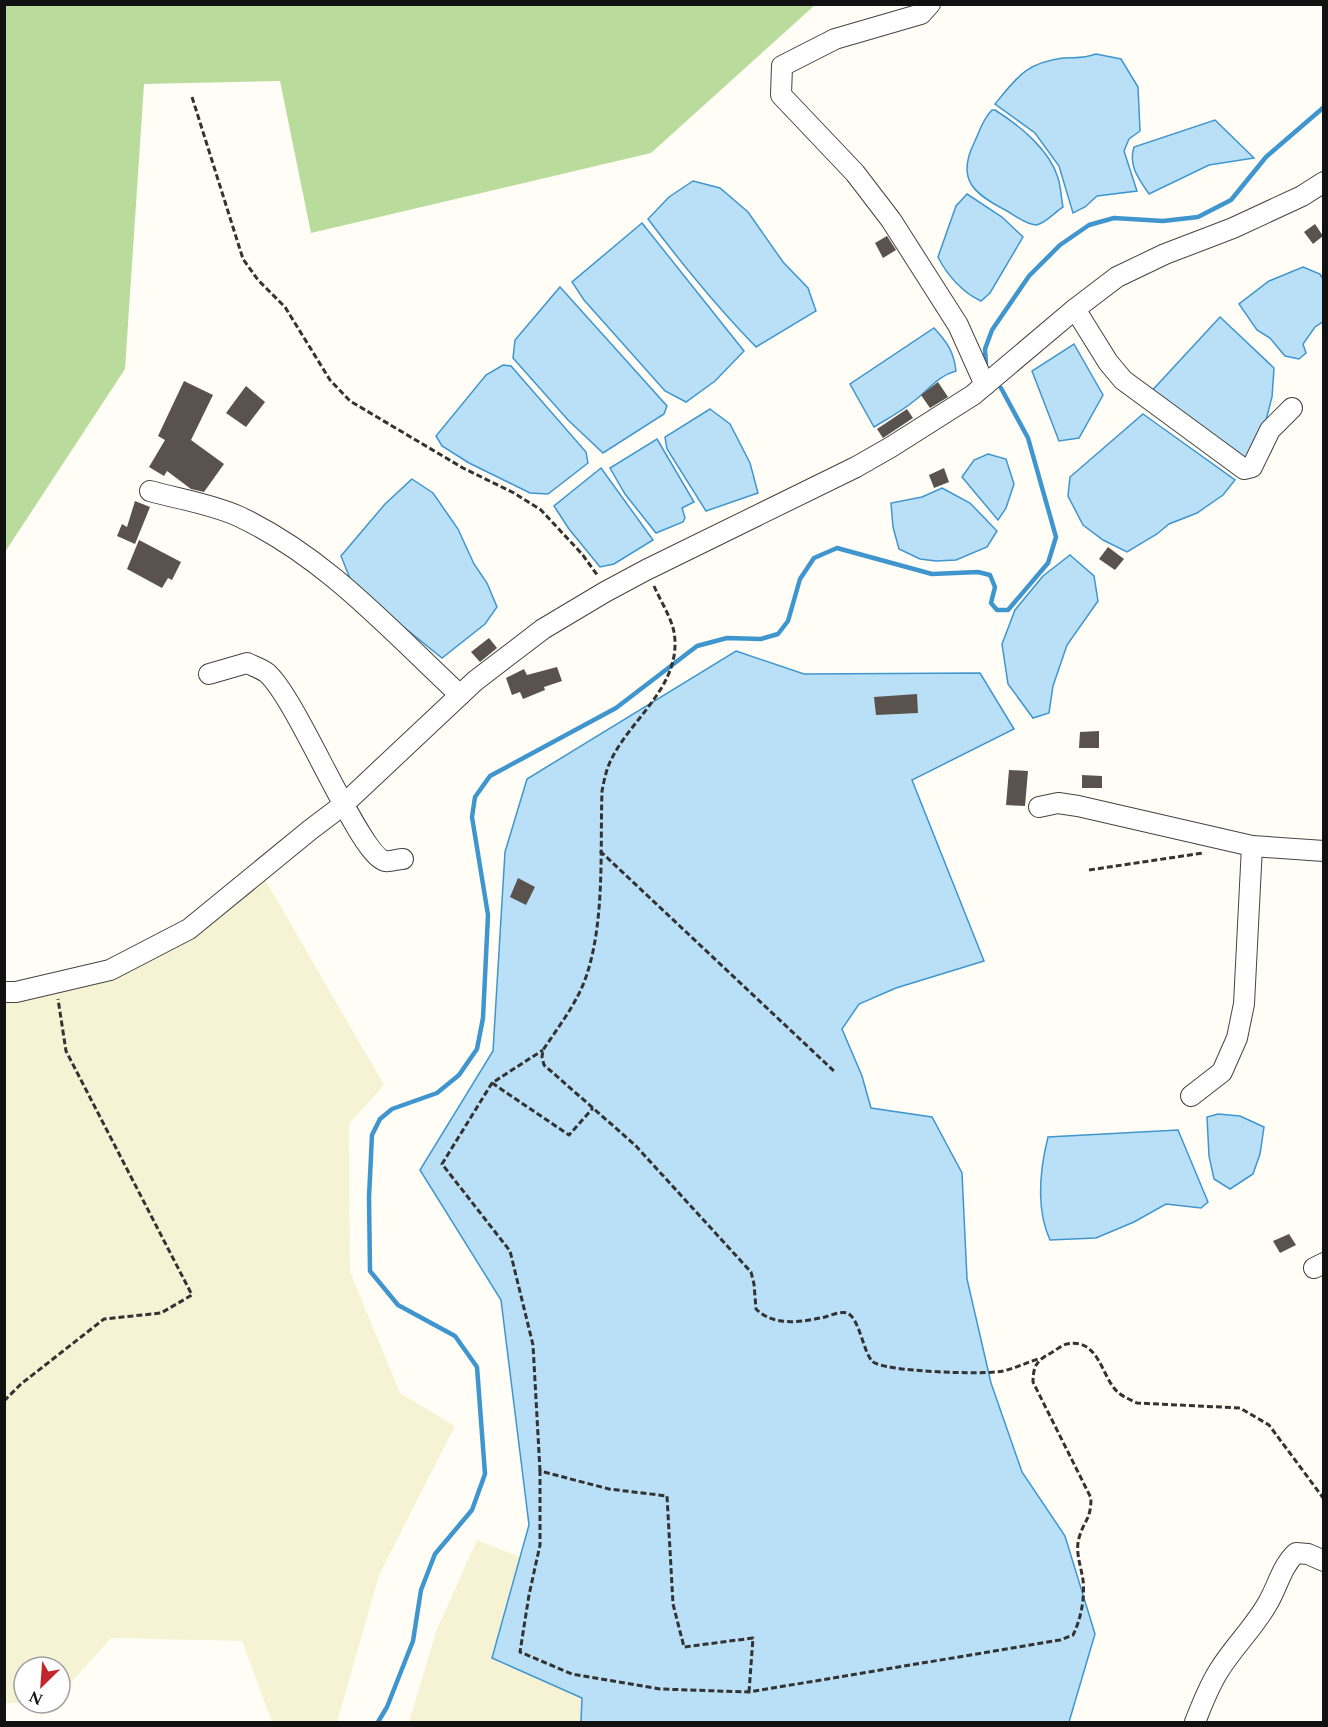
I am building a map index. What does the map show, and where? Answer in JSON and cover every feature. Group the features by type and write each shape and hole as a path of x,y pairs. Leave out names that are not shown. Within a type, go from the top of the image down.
{"street":[{"path":"930,4 921,14 835,39 782,66 781,95 855,173 891,220 958,326 985,385"},
{"path":"4,992 15,992 111,970 189,929 344,805 475,681 543,629 646,570 856,467 891,447 964,401 1116,277 1165,254 1233,228 1302,196 1323,182"},
{"path":"1075,309 1108,363 1123,380 1244,469 1252,467 1270,430 1292,408"},
{"path":"150,491 236,515 277,536 338,579 460,695"},
{"path":"209,674 247,663 267,672 284,694 344,805 376,855 385,861 403,859"},
{"path":"1039,807 1058,803 1078,806 1252,846 1323,851"},
{"path":"1191,1096 1222,1072 1237,1038 1244,1004 1252,846"},
{"path":"1195,1722 1214,1679 1251,1630 1269,1601 1288,1560 1296,1553 1308,1554 1323,1561"}],"path":[{"path":"192,97 243,259 258,280 285,307 330,380 350,401 463,468 514,493 541,510 582,554 606,591"},
{"path":"646,570 674,630 675,652 670,672 657,694 611,760 602,791 599,907 587,975 575,1002 543,1050 492,1083 442,1164 510,1251 533,1345 540,1472 540,1545 520,1652 572,1674 660,1689 749,1692 1060,1640 1073,1635 1079,1621 1082,1600 1083,1581 1077,1554 1079,1538 1091,1513 1091,1498 1033,1382 1033,1370 1040,1359"},
{"path":"600,851 836,1073"},
{"path":"1089,870 1206,853"},
{"path":"4,1401 21,1383 104,1319 161,1313 192,1295 66,1051 56,982"},
{"path":"543,1050 544,1065 635,1145 751,1272 756,1309 764,1317 774,1321 805,1322 848,1313 854,1318 873,1363 880,1367 910,1371 1001,1372 1040,1359 1068,1344 1085,1346 1095,1353 1114,1389 1125,1398 1137,1403 1240,1408 1256,1415 1269,1425 1323,1499"},
{"path":"492,1083 569,1135 593,1108"},
{"path":"540,1472 609,1489 667,1496 673,1604 684,1647 753,1638 749,1692"}],"shaded area":[{"path":"260,871 384,1085 349,1124 350,1272 400,1393 455,1426 379,1575 337,1722 272,1722 242,1641 111,1638 72,1682 72,1655 12,1655 12,1703 5,1703 5,992 110,970"},
{"path":"477,1540 520,1557 492,1658 582,1698 581,1722 409,1722 437,1629"}],"green space":[{"path":"5,4 815,5 651,153 311,233 280,81 144,84 125,369 5,552"}],"water":[{"path":"1096,54 1121,59 1138,87 1140,131 1129,139 1124,151 1137,191 1097,196 1085,207 1073,213 1059,166 1035,133 995,104 1017,78 1031,67 1050,60"},
{"path":"992,110 1004,116 1032,139 1054,168 1059,181 1063,207 1039,224 1032,225 1025,222 985,198 971,184 967,167 969,156 983,122"},
{"path":"1215,120 1254,158 1209,165 1149,194 1133,166 1134,147"},
{"path":"693,181 720,188 748,212 783,262 808,288 816,311 756,347 700,285 648,219 669,197"},
{"path":"967,194 1002,217 1023,237 990,293 981,301 956,283 938,257 956,206"},
{"path":"642,223 744,351 715,381 686,402 665,391 584,300 572,282"},
{"path":"1303,267 1320,274 1323,279 1324,321 1315,327 1303,344 1306,353 1299,359 1285,356 1270,338 1257,330 1239,304 1269,281"},
{"path":"560,287 667,406 664,414 603,453 568,420 513,358 515,340"},
{"path":"1220,317 1274,368 1272,397 1258,451 1246,464 1148,395"},
{"path":"934,328 949,348 954,358 956,371 938,380 909,405 874,427 850,384"},
{"path":"1074,344 1103,395 1079,438 1059,441 1032,371"},
{"path":"503,365 511,366 586,452 588,463 548,494 530,493 469,463 442,446 436,436 486,375"},
{"path":"710,409 730,424 750,463 758,493 706,511 667,449 665,437"},
{"path":"1143,414 1235,480 1223,495 1197,513 1169,524 1127,552 1103,540 1083,525 1068,496 1070,477"},
{"path":"657,439 694,502 682,508 685,518 683,522 656,533 625,494 610,468"},
{"path":"988,454 1006,459 1014,484 1006,508 998,520 962,477 974,460"},
{"path":"601,468 653,540 614,564 600,567 569,529 554,506"},
{"path":"412,479 433,493 458,529 497,607 485,624 442,658 353,586 341,556 385,504"},
{"path":"942,488 970,503 997,531 987,547 956,560 936,561 920,559 899,549 893,527 891,503 922,497"},
{"path":"1070,555 1094,576 1098,601 1067,645 1053,686 1049,713 1033,718 1008,684 1002,644 1015,610 1043,576"},
{"path":"736,651 804,674 980,673 1014,729 912,780 984,961 896,988 859,1004 842,1029 862,1076 871,1108 932,1117 962,1173 967,1279 991,1383 1022,1472 1065,1536 1095,1634 1069,1722 581,1722 582,1698 492,1658 529,1525 501,1300 420,1170 493,1051 505,852 527,779"},
{"path":"1218,1114 1240,1116 1264,1127 1260,1154 1253,1174 1230,1189 1214,1179 1209,1156 1207,1117"},
{"path":"1178,1130 1208,1202 1201,1208 1166,1204 1134,1222 1096,1238 1050,1240 1041,1202 1043,1162 1048,1137"}],"building":[{"path":"1315,224 1323,236 1313,244 1304,232"},
{"path":"887,236 896,250 883,258 875,243"},
{"path":"184,381 213,395 191,440 224,464 204,492 191,489 167,471 164,476 149,467 165,440 158,436"},
{"path":"938,382 948,397 930,408 921,395"},
{"path":"246,386 265,402 246,427 226,413"},
{"path":"907,409 913,418 883,438 877,429"},
{"path":"944,468 949,482 934,488 929,475"},
{"path":"135,501 150,507 135,544 117,536 122,524 127,527"},
{"path":"139,540 181,562 172,580 168,578 162,588 127,569"},
{"path":"1108,547 1124,559 1115,570 1099,559"},
{"path":"489,638 497,648 480,662 471,652"},
{"path":"557,667 562,681 544,687 545,690 523,699 520,692 512,695 506,678 524,669 527,675"},
{"path":"917,694 918,713 876,715 874,697"},
{"path":"1099,731 1099,748 1079,748 1080,732"},
{"path":"1009,770 1028,771 1025,806 1006,805"},
{"path":"1082,775 1102,776 1102,788 1082,788"},
{"path":"518,878 535,887 526,905 510,897"},
{"path":"1289,1234 1296,1245 1280,1253 1273,1241"}],"waterway":[{"path":"986,364 985,349 992,330 1029,276 1060,245 1089,225 1114,218 1163,221 1198,217 1231,200 1266,157 1324,107"},
{"path":"378,1722 387,1707 413,1641 421,1590 435,1554 472,1510 485,1474 477,1367 455,1336 398,1305 370,1271 369,1197 372,1135 380,1119 392,1109 437,1093 459,1075 477,1049 483,1018 488,915 472,817 475,797 490,776 616,708 697,646 727,638 761,639 778,634 788,621 800,579 814,558 837,548 932,574 978,572 990,575 995,587 991,603 997,610 1008,610 1048,563 1056,537 1028,438 1001,388"}]}
